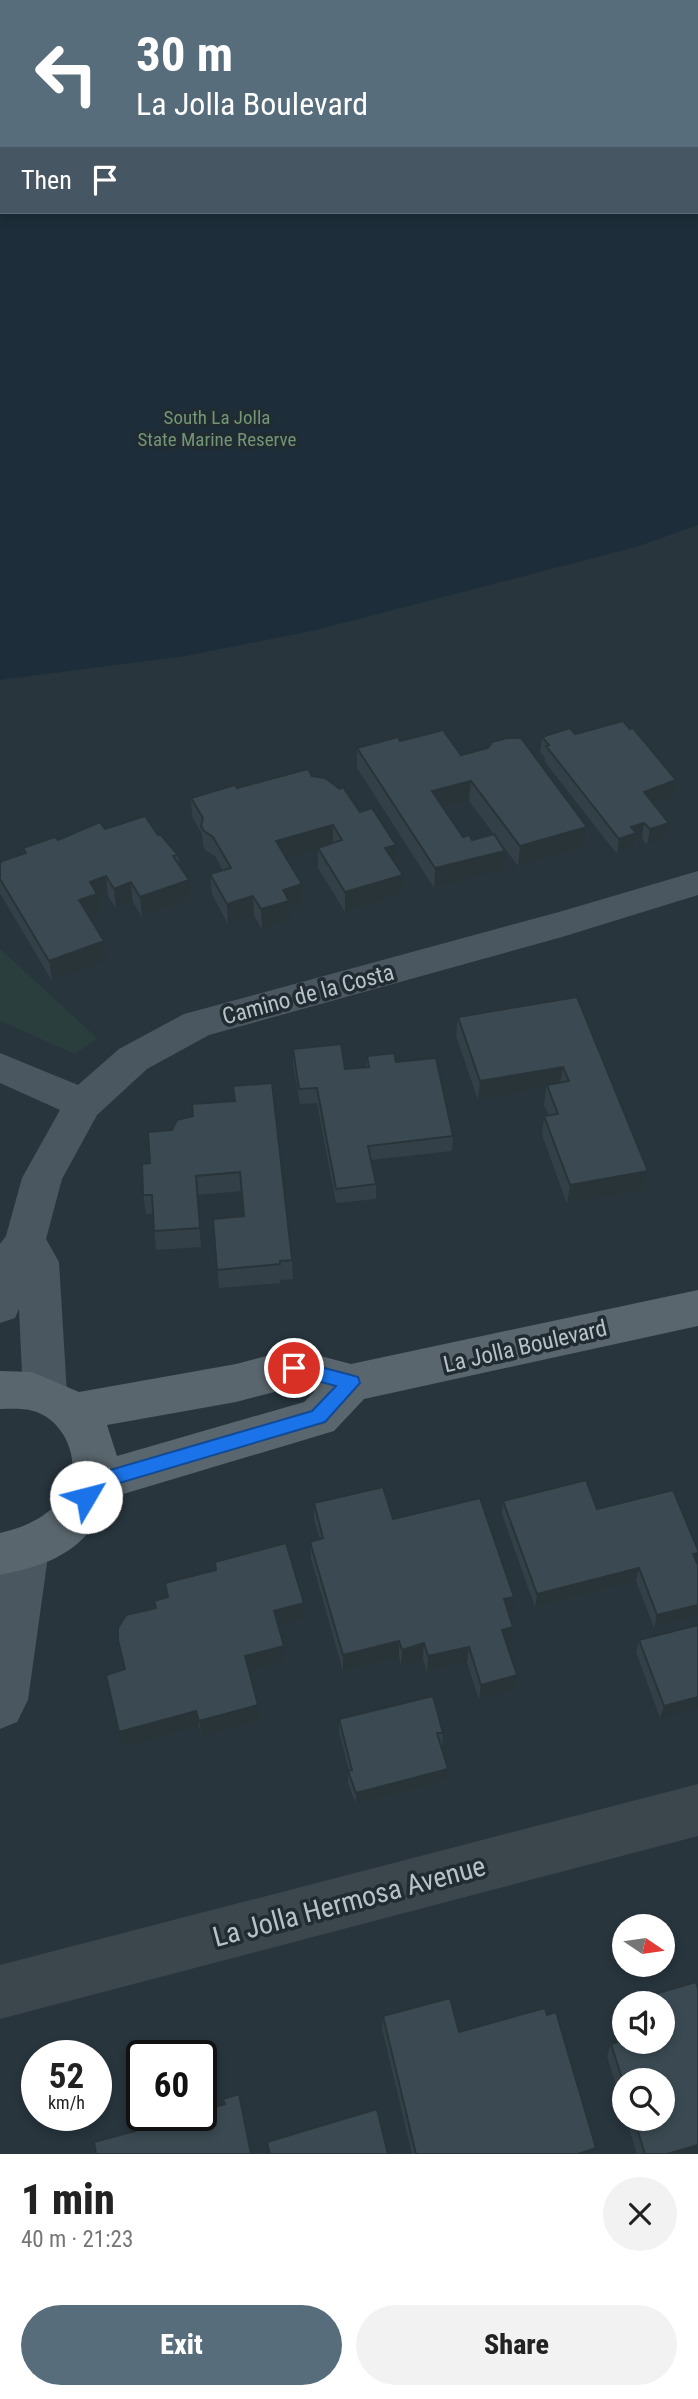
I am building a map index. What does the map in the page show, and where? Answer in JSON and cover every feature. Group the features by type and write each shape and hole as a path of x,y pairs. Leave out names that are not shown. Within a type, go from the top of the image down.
{"main road":[{"name":"La Jolla Boulevard","path":"0,1390 16,1388 60,1403 236,1383 294,1368 351,1383 698,1308"},
{"path":"93,1483 318,1417 351,1383"},
{"path":"13,1551 56,1534 80,1511 93,1483 96,1455 88,1429 60,1403"}],"street":[{"name":"Camino de la Costa","path":"0,1305 9,1264 25,1241 42,1178 83,1104 133,1059 197,1024 562,924 698,883"},
{"path":"0,1067 83,1104"},
{"path":"25,1241 38,1262 60,1403"},
{"path":"0,1705 13,1551"},
{"name":"La Jolla Hermosa Avenue","path":"0,1992 698,1810"}],"green space":[{"path":"0,949 97,1038 75,1054 0,1021"}],"water":[{"name":"South La Jolla State Marine Reserve","path":"0,214 698,214 698,525 636,547 316,630 186,656 0,680"}],"building":[{"path":"623,721 630,729 633,728 676,780 644,792 669,823 650,829 644,823 631,827 636,833 619,839 546,746 549,745 542,737 570,728 575,734"},
{"path":"443,730 461,755 488,748 492,742 521,738 587,827 520,846 471,781 432,791 463,837 469,835 472,840 494,834 505,851 435,868 357,748 398,737 400,741"},
{"path":"308,769 312,776 325,778 340,789 343,787 360,812 372,808 396,845 385,848 403,875 345,892 318,848 342,840 333,825 276,841 302,884 283,890 289,901 261,909 253,896 227,904 210,874 231,868 213,837 201,826 203,818 191,798"},
{"path":"145,816 158,835 160,834 178,855 173,856 189,880 140,897 131,882 114,889 106,876 90,882 97,894 79,900 104,941 49,961 0,879 0,863 26,853 23,848 55,837 58,840 100,822 105,829"},
{"path":"577,997 648,1171 570,1185 544,1116 558,1114 547,1085 569,1081 563,1067 480,1081 458,1017"},
{"path":"341,1044 345,1069 369,1067 367,1056 394,1053 396,1062 436,1058 453,1136 368,1146 376,1184 336,1189 317,1088 299,1089 293,1049"},
{"path":"272,1083 292,1260 280,1261 280,1264 217,1270 213,1219 244,1216 240,1172 196,1176 200,1228 154,1231 152,1195 143,1195 142,1164 150,1163 148,1132 172,1130 177,1120 193,1116 192,1104 235,1101 233,1086"},
{"path":"586,1480 597,1509 673,1490 698,1550 698,1553 693,1554 698,1565 698,1605 657,1615 639,1568 537,1594 503,1501"},
{"path":"383,1487 393,1519 480,1498 514,1597 504,1599 513,1627 502,1630 517,1675 481,1685 469,1647 428,1656 424,1643 402,1650 399,1641 343,1655 310,1542 323,1538 314,1503"},
{"path":"286,1543 304,1603 274,1611 284,1646 245,1656 258,1705 199,1721 196,1711 119,1732 106,1675 125,1669 118,1628 126,1615 156,1608 154,1601 168,1597 165,1583 216,1570 215,1562"},
{"path":"698,1625 698,1697 664,1706 639,1640"},
{"path":"433,1696 443,1733 437,1733 448,1769 356,1793 348,1771 352,1770 339,1719"},
{"path":"696,1982 698,1989 698,2145 667,2154 645,2154 638,2131 675,2131 675,2068 619,2068 614,2054 675,2054 675,1991 665,1991"},
{"path":"450,1998 459,2032 545,2008 547,2015 556,2012 596,2148 578,2154 416,2154 383,2016"},
{"path":"239,2094 251,2154 96,2154 94,2142 135,2131 217,2131 217,2106 225,2104 223,2099"},
{"path":"377,2109 388,2154 270,2154 267,2142"}],"route":[{"path":"86,1497 93,1483 318,1417 351,1383 294,1368"}]}
